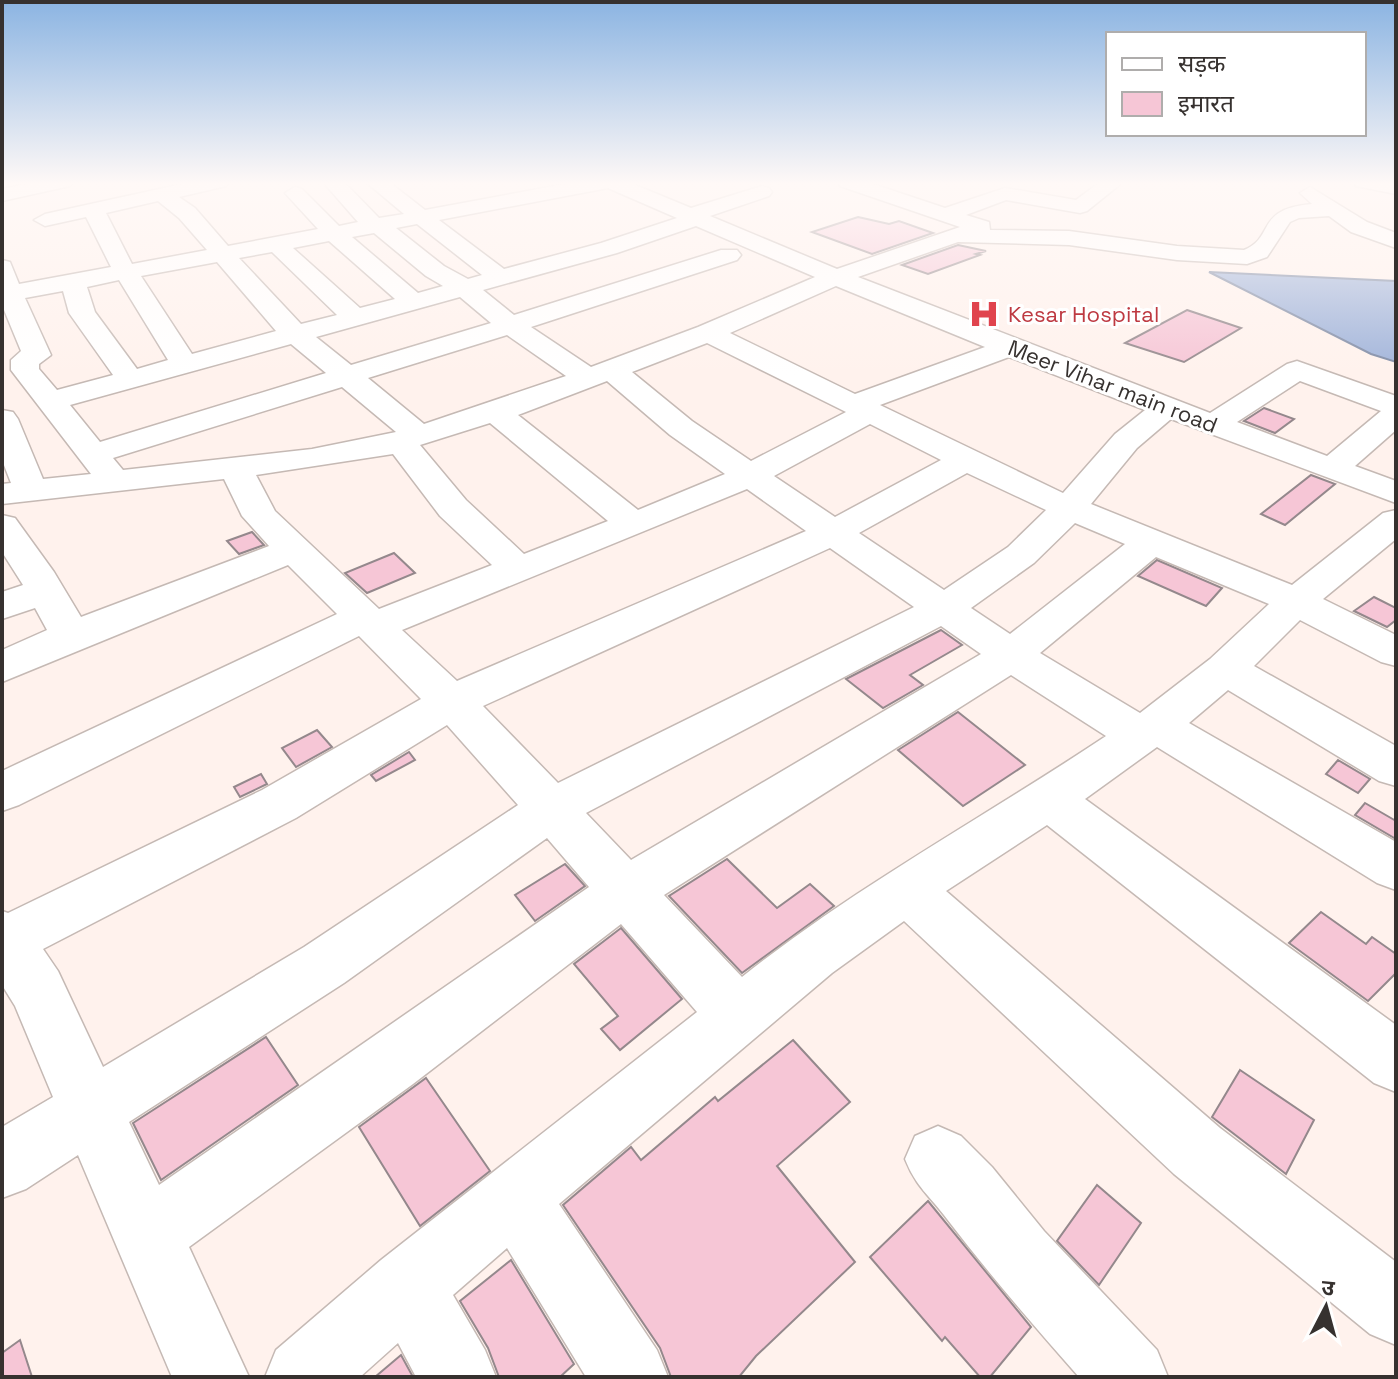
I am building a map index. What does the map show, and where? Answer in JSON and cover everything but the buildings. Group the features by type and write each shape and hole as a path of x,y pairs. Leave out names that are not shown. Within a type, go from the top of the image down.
{"street":[{"path":"113,246 185,364"},
{"path":"215,246 297,335 346,375 410,439 453,508 518,569"},
{"path":"115,482 25,370 25,360 37,355 5,285 126,272 265,246"},
{"path":"280,246 356,318"},
{"path":"349,246 413,302"},
{"path":"403,246 435,271 465,288 510,325 600,374 1011,655 1396,868"},
{"path":"460,246 500,278"},
{"path":"564,246 582,255"},
{"path":"52,401 607,246"},
{"name":"Meer Vihar main road","path":"765,246 1010,347 1396,493"},
{"path":"2,419 17,492 312,459 410,439 495,412 708,333 836,277 929,246"},
{"path":"1129,246 1247,257 1259,252 1263,246"},
{"path":"517,251 543,265"},
{"path":"93,454 729,255"},
{"path":"69,277 82,313 131,380"},
{"path":"708,333 965,460 1069,508 1296,601 1396,652"},
{"path":"2,792 368,621 518,569 750,475 862,408 1010,347"},
{"path":"2,356 34,349"},
{"path":"1213,424 1315,358 1327,356 1354,362"},
{"path":"1297,370 1393,418 1332,469"},
{"path":"2,1165 324,965 551,809 943,609 1021,555 1069,508 1126,441 1167,407"},
{"path":"495,412 633,524"},
{"path":"211,1377 37,990 3,940 279,804 451,702 834,532 965,460"},
{"path":"235,467 260,516 451,702 738,1015"},
{"path":"303,1377 407,1286 812,955 906,889 1049,799 1148,730 1225,669 1296,601 1396,521"},
{"path":"2,526 24,571 71,636"},
{"path":"147,1235 379,1072 625,891 1011,655 1151,542"},
{"path":"2,667 71,636 295,549"},
{"path":"2,606 24,571"},
{"path":"1225,669 1396,768"},
{"path":"1049,799 1396,1062"},
{"path":"906,889 1197,1151 1396,1308"},
{"path":"938,1159 968,1191 1019,1256 1130,1377"},
{"path":"515,1198 630,1377"},
{"path":"407,1286 458,1377"}],"water":[{"path":"1209,272 1396,281 1396,362 1371,354"}],"place":[{"name":"Kesar Hospital","path":"984,314"}]}
